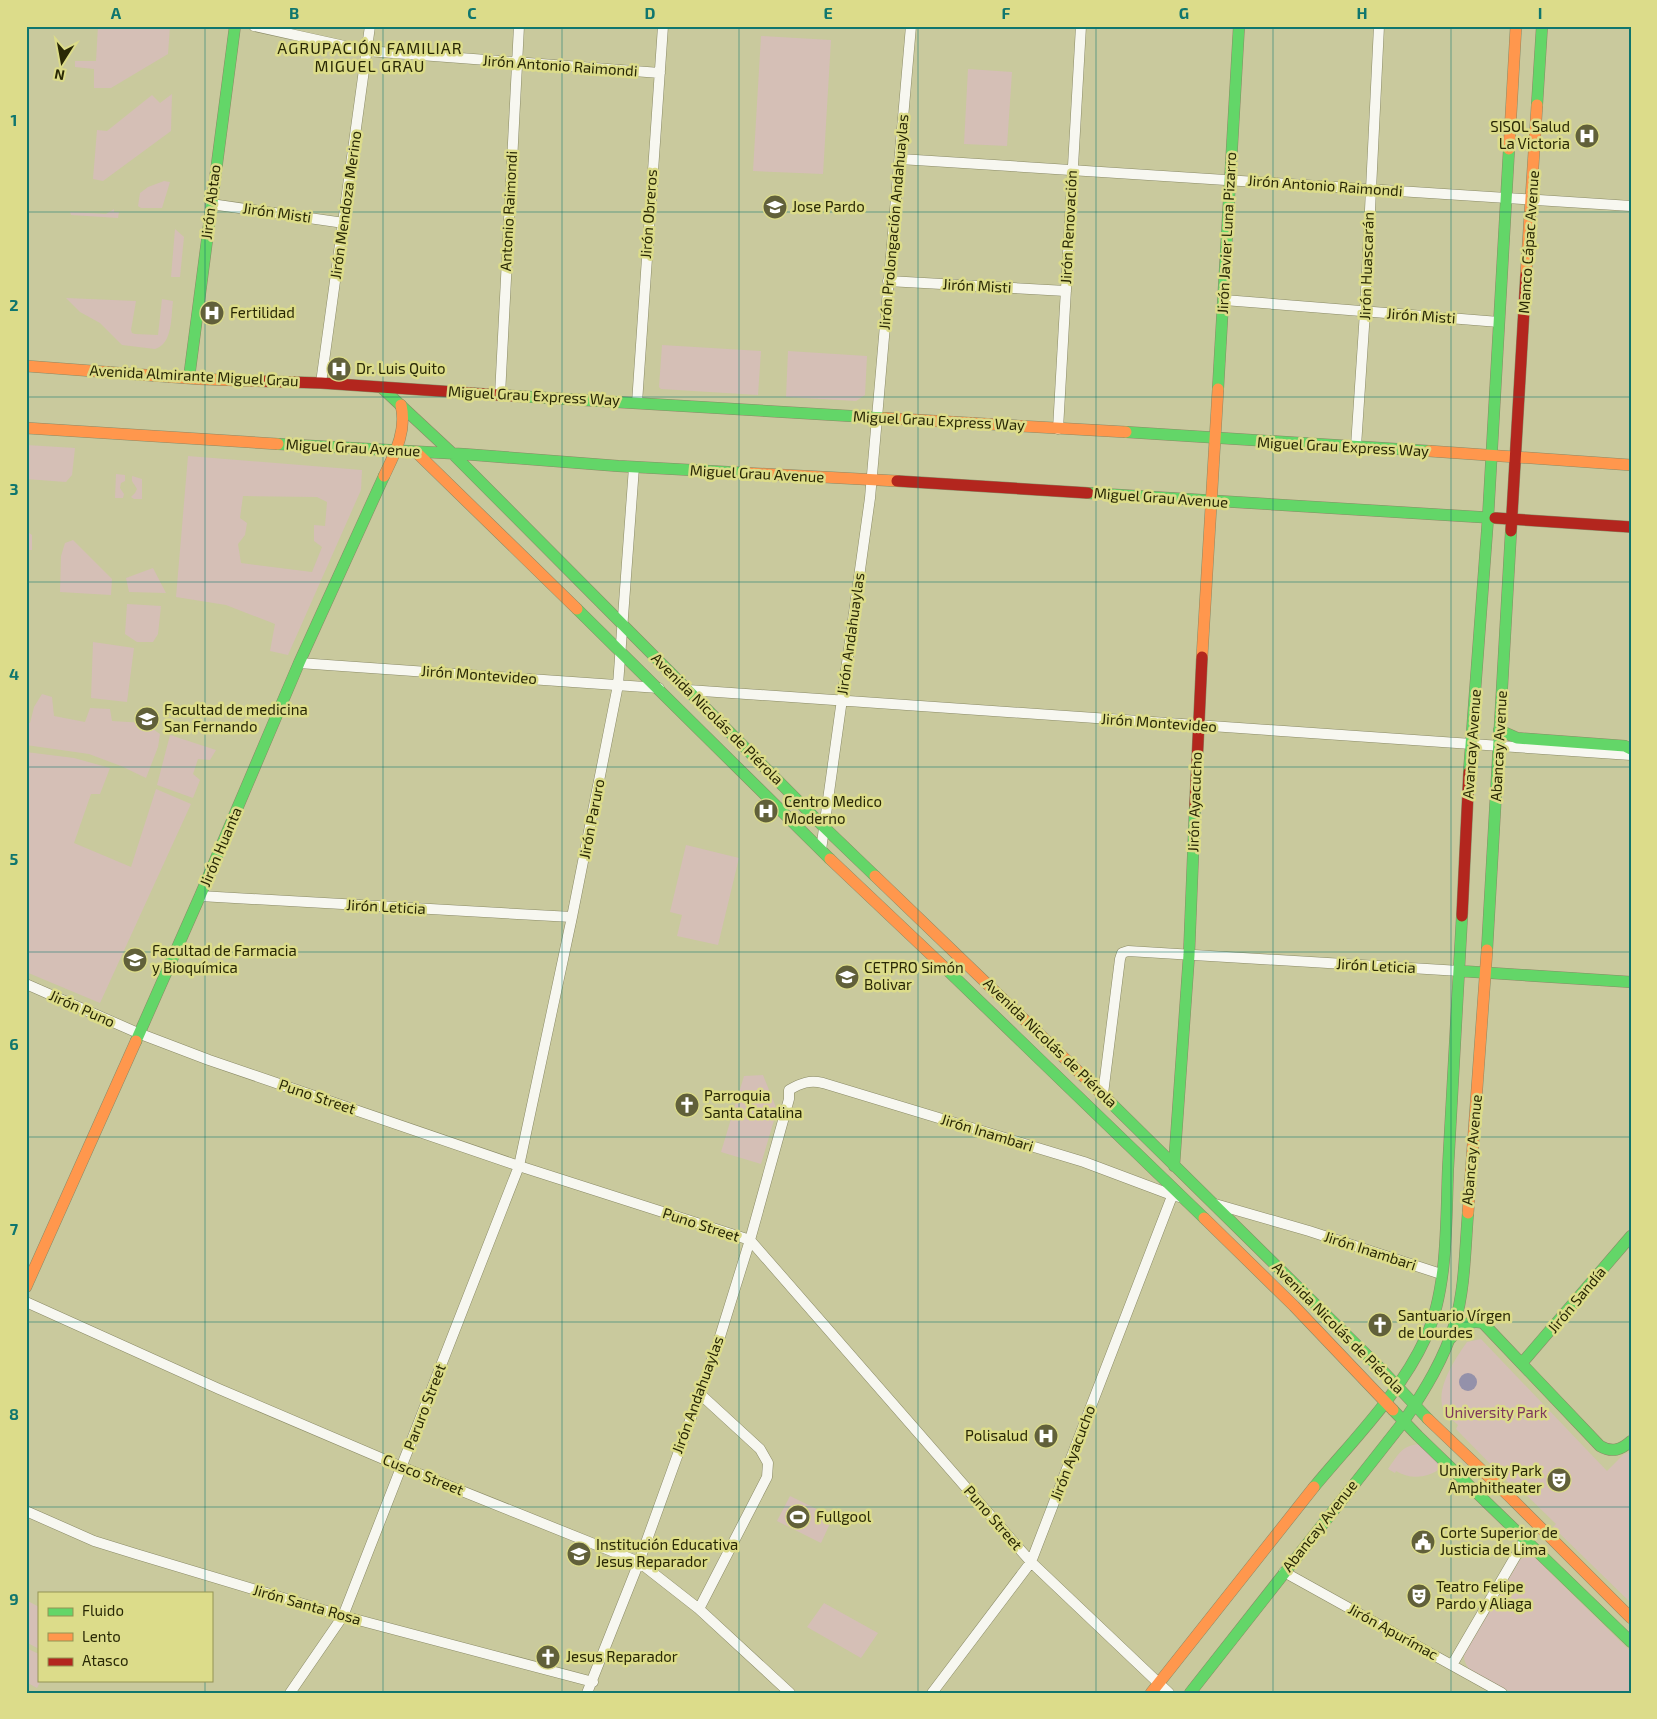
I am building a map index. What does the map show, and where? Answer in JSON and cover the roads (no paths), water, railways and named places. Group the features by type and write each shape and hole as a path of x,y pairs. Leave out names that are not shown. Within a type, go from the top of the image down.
{"main road":[{"name":"Jirón Abtao","path":"189,378 210,204 235,26"},
{"name":"Jirón Javier Luna Pizarro","path":"1215,444 1239,26"},
{"name":"Manco Cápac Avenue","path":"1490,469 1516,26"},
{"name":"Manco Cápac Avenue","path":"1515,471 1542,26"},
{"name":"Avenida Almirante Miguel Grau","path":"26,366 189,378 381,387"},
{"name":"Miguel Grau Express Way","path":"381,387 637,403 878,423 1058,429 1215,444 1356,446 1515,457"},
{"name":"Avenida Nicolás de Piérola","path":"381,387 449,450 824,827 1103,1094 1415,1406 1631,1618"},
{"name":"Jirón Huanta","path":"26,1287 200,896 299,663 397,447 404,424 404,415 397,401"},
{"name":"Miguel Grau Avenue","path":"26,428 195,440 397,447 416,452 449,450 634,467 872,476 1488,515"},
{"name":"Jirón Ayacucho","path":"1174,1166 1189,954 1198,726 1215,444"},
{"name":"Avenida Nicolás de Piérola","path":"416,452 659,688 820,850 1096,1112 1173,1193 1184,1198 1294,1306 1404,1421 1631,1642"},
{"path":"1515,457 1631,465"},
{"name":"Avancay Avenue","path":"1460,971 1471,745 1490,469"},
{"name":"Abancay Avenue","path":"1190,1693 1415,1406 1435,1373 1455,1322 1463,1276 1486,972 1515,471"},
{"path":"1488,515 1631,527"},
{"path":"499,532 514,516"},
{"path":"1499,730 1517,738 1625,746 1631,749"},
{"name":"Abancay Avenue","path":"1151,1693 1308,1494 1385,1401 1426,1337 1432,1321 1441,1274 1460,971"},
{"name":"Jirón Leticia","path":"1460,971 1631,982"},
{"name":"Jirón Sandía","path":"1522,1363 1631,1236"},
{"path":"1449,1340 1463,1325 1472,1321 1478,1321 1489,1328 1600,1446 1612,1451 1619,1450 1631,1441"}],"street":[{"name":"Jirón Antonio Raimondi","path":"254,26 367,51 660,73"},
{"name":"Jirón Mendoza Merino","path":"321,383 370,26"},
{"name":"Antonio Raimondi","path":"500,395 519,26"},
{"name":"Jirón Obreros","path":"637,403 663,26"},
{"name":"Jirón Prolongación Andahuaylas","path":"878,423 888,281 911,26"},
{"name":"Jirón Renovación","path":"1058,429 1081,26"},
{"name":"Jirón Huascarán","path":"1356,446 1365,312 1379,26"},
{"name":"Jirón Antonio Raimondi","path":"900,159 1631,206"},
{"name":"Jirón Misti","path":"210,204 344,223"},
{"name":"Jirón Misti","path":"888,281 1066,291"},
{"name":"Jirón Misti","path":"1224,300 1499,322"},
{"name":"Jirón Andahuaylas","path":"820,850 842,701 878,423"},
{"name":"Jirón Paruro","path":"519,1166 572,918 618,685 624,626 634,467"},
{"name":"Jirón Montevideo","path":"299,663 659,688"},
{"name":"Jirón Montevideo","path":"688,690 1631,755"},
{"name":"Jirón Leticia","path":"200,896 572,918"},
{"name":"Jirón Leticia","path":"1103,1094 1122,953 1128,951 1189,954 1460,971"},
{"name":"Jirón Puno","path":"26,984 138,1033"},
{"name":"Puno Street","path":"138,1033 209,1060 519,1166 750,1240 1031,1562 1159,1683"},
{"name":"Jirón Inambari","path":"789,1090 803,1083 813,1081 823,1083 1084,1162 1173,1193"},
{"name":"Jirón Andahuaylas","path":"587,1693 593,1682 639,1562 718,1343 750,1240 789,1099 789,1090"},
{"name":"Paruro Street","path":"290,1693 343,1616 519,1166"},
{"name":"Jirón Ayacucho","path":"932,1693 1031,1562 1173,1193"},
{"name":"Jirón Inambari","path":"1212,1203 1309,1231 1441,1274"},
{"name":"Cusco Street","path":"26,1302 219,1389 402,1468 639,1562 699,1609 790,1693"},
{"path":"699,1393 760,1449 768,1464 767,1477 699,1609"},
{"name":"Jirón Santa Rosa","path":"26,1512 94,1541 343,1616 593,1682"},
{"path":"1452,1664 1525,1540"},
{"name":"Jirón Apurímac","path":"1284,1572 1502,1693"},
{"path":"1159,1683 1169,1693"}],"place":[{"name":"SISOL Salud La Victoria","path":"1587,136"},
{"name":"Jose Pardo","path":"775,207"},
{"name":"Fertilidad","path":"212,313"},
{"name":"Dr. Luis Quito","path":"339,369"},
{"name":"Facultad de medicina San Fernando","path":"147,719"},
{"name":"Centro Medico Moderno","path":"766,811"},
{"name":"Facultad de Farmacia y Bioquímica","path":"135,960"},
{"name":"CETPRO Simón Bolivar","path":"847,977"},
{"name":"Parroquia Santa Catalina","path":"687,1105"},
{"name":"Santuario Vírgen de Lourdes","path":"1380,1325"},
{"name":"Polisalud","path":"1046,1436"},
{"name":"University Park Amphitheater","path":"1559,1480"},
{"name":"Fullgool","path":"798,1517"},
{"name":"Corte Superior de Justicia de Lima","path":"1423,1542"},
{"name":"Institución Educativa Jesus Reparador","path":"579,1554"},
{"name":"Teatro Felipe Pardo y Aliaga","path":"1419,1596"},
{"name":"Jesus Reparador","path":"548,1657"}],"district":[{"name":"AGRUPACIÓN FAMILIAR MIGUEL GRAU","path":"370,57"}],"park label":[{"name":"University Park","path":"1496,1413"}]}
